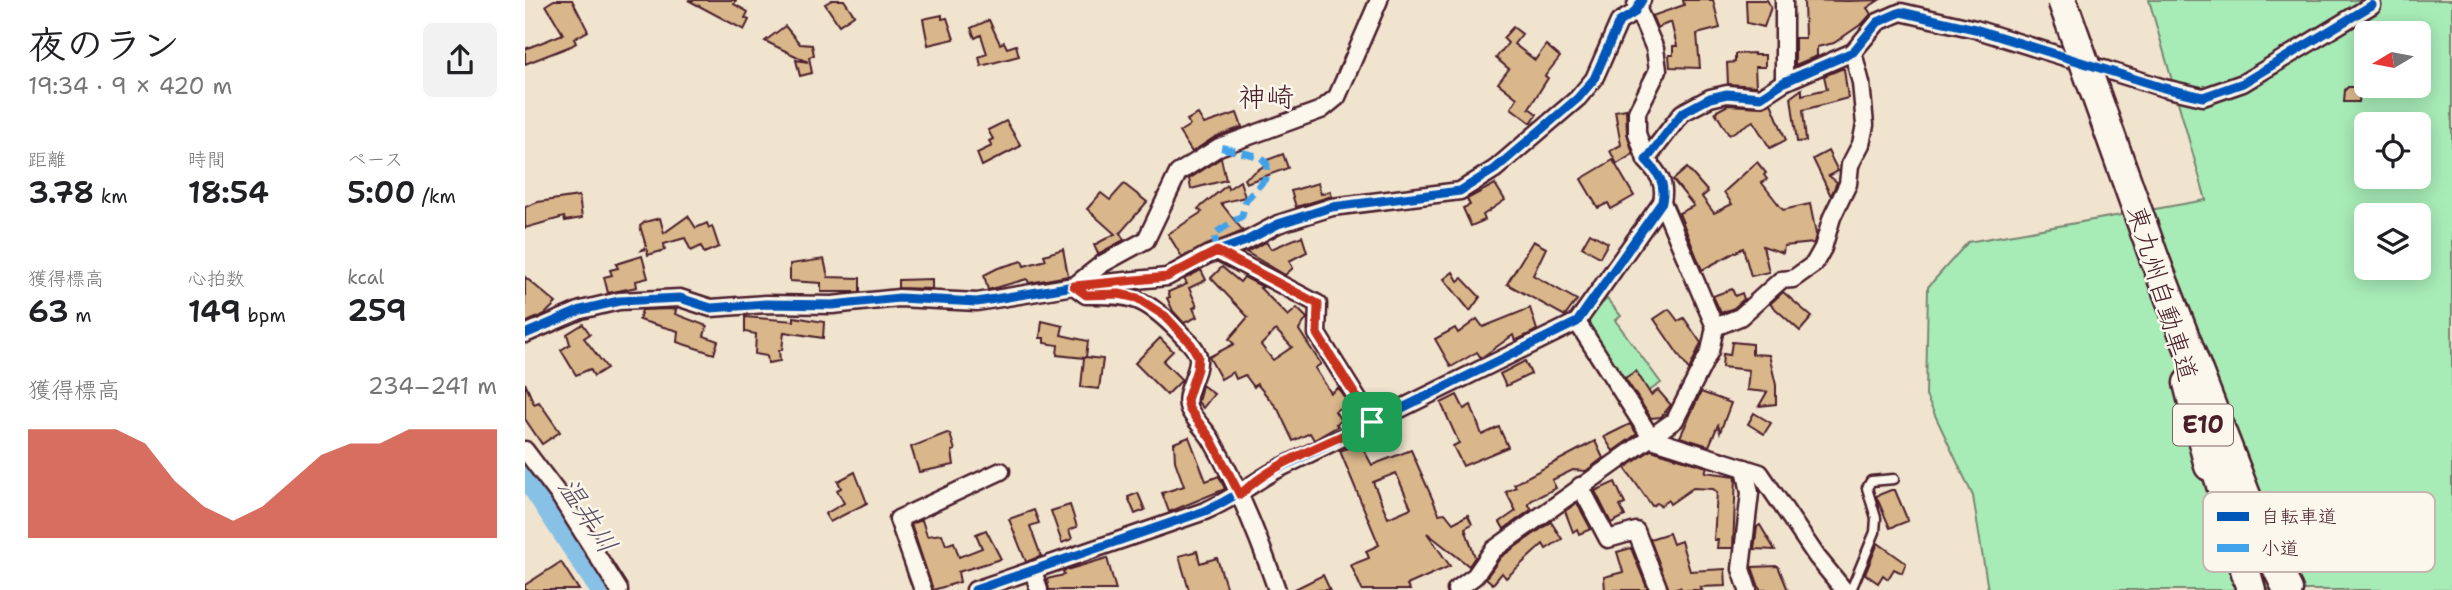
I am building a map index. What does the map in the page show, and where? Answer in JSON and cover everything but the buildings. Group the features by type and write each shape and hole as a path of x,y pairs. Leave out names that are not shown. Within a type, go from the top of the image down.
{"highway":[{"name":"東九州自動車道","path":"2062,0 2155,260 2223,492"},
{"path":"2155,260 2245,492"},
{"path":"2180,345 2192,408 2216,492"},
{"path":"2239,572 2244,590"},
{"name":"東九州自動車道","path":"2246,572 2251,590"},
{"path":"2279,572 2288,590"}],"street":[{"path":"1074,286 1102,264 1146,240 1178,173 1219,147 1321,110 1337,97 1379,0"},
{"path":"1784,0 1784,82"},
{"path":"525,334 572,314 619,301 680,298 711,309 766,304 832,305 899,298 977,302 1074,286 1167,277 1278,224 1332,207 1442,195 1471,185 1532,140 1578,98 1594,79 1619,22 1634,13 1639,2"},
{"path":"975,590 1206,511 1240,495 1249,485 1274,471 1577,322 1662,202 1664,190 1661,175 1646,160 1637,133 1637,112 1658,70 1655,49 1639,2"},
{"path":"1646,160 1682,113 1710,98 1727,94 1761,97 1784,82 1853,52 1878,22 1901,12 1975,29 2164,88 2203,97 2243,83 2372,5"},
{"path":"1716,327 1739,317 1781,280 1794,279 1814,264 1823,248 1832,217 1848,184 1850,165 1861,144 1865,125 1861,83 1853,52"},
{"path":"1457,590 1475,576 1493,550 1675,420 1710,351 1716,327 1662,202"},
{"path":"1217,251 1318,304 1317,334 1372,422"},
{"path":"1074,286 1086,295 1119,294 1149,303 1191,344 1198,356 1197,369 1187,400 1189,409 1211,439 1240,495 1253,522 1277,590"},
{"path":"1577,322 1652,439 1760,472 1817,557 1844,590"},
{"path":"525,450 559,495 619,590"},
{"path":"1745,468 1750,493 1741,569 1748,590"},
{"path":"923,590 898,519 1001,471"},
{"path":"1580,486 1608,539 1636,531 1658,590"},
{"path":"1033,570 1039,590"}],"lane":[{"path":"1850,590 1875,532 1876,519 1867,488 1871,481 1894,479"}],"green space":[{"path":"2149,0 2452,0 2452,590 1988,590 1973,496 1926,396 1928,287 1968,242 2206,200"},
{"path":"1607,299 1621,316 1615,320 1661,383 1632,402 1585,328 1585,318"}],"waterway":[{"name":"温井川","path":"525,473 602,590"}],"marked path":[{"path":"1217,251 1214,234 1242,216 1246,200 1266,178 1267,164 1261,157 1219,147"}],"cycle path":[{"path":"525,334 581,310 619,301 680,298 711,308 766,304 832,305 899,298 977,302 1074,286 1167,277 1207,255 1246,241 1278,224 1332,207 1460,191 1495,169 1578,98 1594,79 1619,22 1634,13 1642,0"},
{"path":"975,590 1205,511 1274,471 1577,322 1662,202 1663,189 1660,179 1646,160 1682,113 1710,98 1727,94 1761,97 1784,82 1853,52 1878,22 1901,12 1975,29 2164,88 2203,97 2243,83 2372,5"}],"district":[{"name":"神崎","path":"1266,97"}],"route":[{"path":"1217,251 1318,304 1317,334 1372,422 1274,471 1249,485 1240,495 1211,439 1189,409 1187,400 1197,369 1198,356 1191,344 1149,303 1119,294 1086,295 1074,286 1167,277 1217,251"}]}
